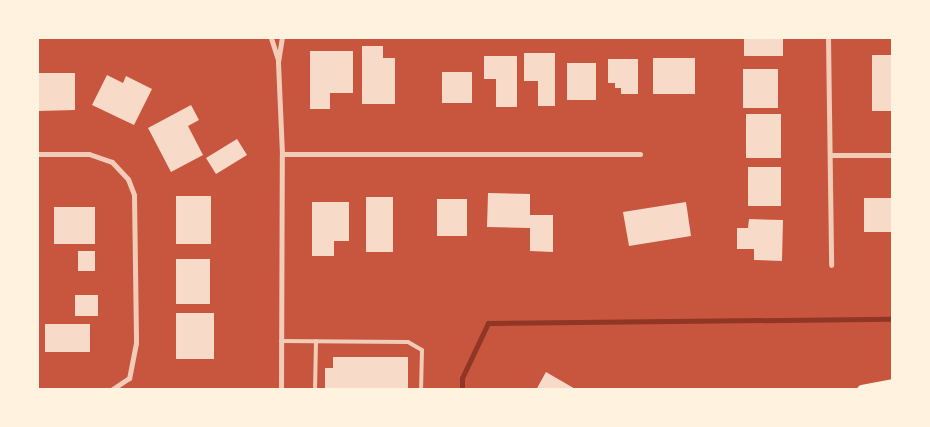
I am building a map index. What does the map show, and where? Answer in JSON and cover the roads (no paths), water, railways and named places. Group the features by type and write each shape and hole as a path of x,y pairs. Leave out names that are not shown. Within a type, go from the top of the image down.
{"main road":[{"path":"862,390 892,384"}],"street":[{"path":"272,38 278,62 282,154 281,390"},
{"path":"278,62 282,38"},
{"path":"828,38 831,265"},
{"path":"38,154 89,154 112,162 128,179 134,195 136,343 129,378 111,390"},
{"path":"282,154 640,154"},
{"path":"830,155 892,155"}],"lane":[{"path":"315,390 316,340"},
{"path":"281,341 408,342 422,350 421,390"}],"waterway":[{"path":"462,390 462,378 488,323 892,319"}]}
